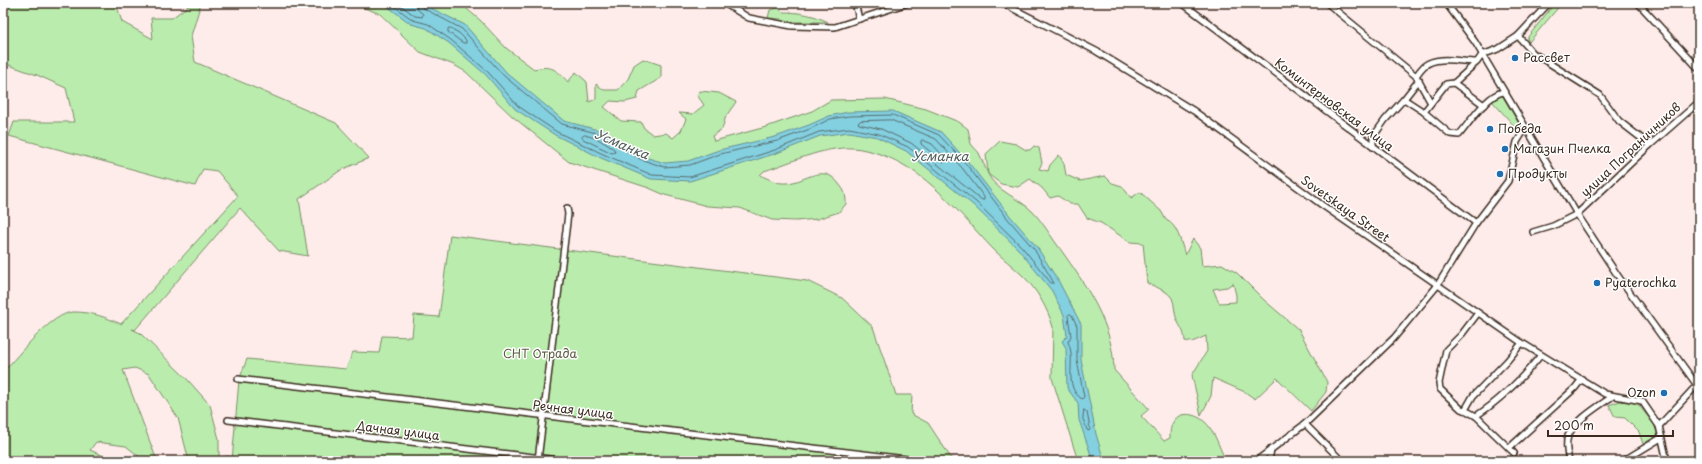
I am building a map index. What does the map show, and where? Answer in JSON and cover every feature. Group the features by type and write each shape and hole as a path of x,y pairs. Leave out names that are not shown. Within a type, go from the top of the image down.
{"street":[{"path":"724,3 749,18 792,26 835,27 908,3"},
{"path":"855,3 859,20"},
{"name":"Sovetskaya Street","path":"1002,3 1096,51 1194,111 1317,202 1522,343 1605,394 1642,401 1659,426 1667,461"},
{"name":"Коминтерновская улица","path":"1182,3 1373,147 1476,222"},
{"path":"1327,3 1417,78 1431,103"},
{"path":"1446,3 1466,29 1577,214 1622,281 1698,387 1659,426"},
{"path":"1454,84 1477,62 1482,55 1498,49 1518,36 1549,3"},
{"path":"1638,3 1699,69"},
{"path":"1518,36 1532,53 1600,96 1619,121 1650,145"},
{"path":"1373,147 1373,136 1404,99 1424,66 1432,61 1449,60 1477,62"},
{"path":"1424,112 1446,84 1454,84 1484,105"},
{"path":"1404,99 1424,112 1450,134 1459,135 1484,105 1495,95 1503,92"},
{"name":"улица Пограничников","path":"1533,232 1553,226 1577,214 1650,145 1699,102"},
{"path":"1256,461 1305,424 1351,380 1394,338 1438,286 1476,222 1508,181 1517,142 1525,129"},
{"path":"538,459 568,214 567,208"},
{"path":"1478,313 1462,334 1446,350 1439,383 1440,388 1461,408 1476,416 1514,453"},
{"path":"1465,410 1473,396 1507,362 1522,343"},
{"path":"1476,416 1493,404 1530,368 1541,354"},
{"name":"Речная улица","path":"238,379 906,459"},
{"path":"1509,448 1575,388 1582,379"},
{"path":"1569,461 1566,452 1567,437 1573,428 1613,396"},
{"name":"Дачная улица","path":"228,420 538,459 566,461"},
{"path":"1305,424 1342,461"},
{"path":"1623,461 1661,438"},
{"path":"1268,461 1271,449"}],"green space":[{"path":"3,3 116,3 122,22 153,39 151,18 172,18 192,3 201,3 191,36 195,62 336,123 369,158 341,170 299,199 308,256 279,251 240,208 135,330 132,329 140,333 187,379 210,405 219,439 219,461 189,461 178,418 149,374 135,368 123,370 156,458 153,461 145,461 126,446 96,442 90,450 115,461 3,461 3,372 26,346 46,327 65,314 81,312 93,314 121,324 238,196 217,171 203,169 195,186 9,136 14,122 74,122 66,88 37,75 3,63"},
{"path":"352,3 460,3 481,21 506,48 534,69 553,69 568,82 576,72 587,82 589,102 596,99 596,84 604,90 618,90 628,79 634,65 643,59 661,65 661,78 639,91 637,99 625,102 610,101 604,107 621,121 641,122 644,128 653,135 666,133 673,138 681,131 686,119 679,113 693,114 704,105 697,95 700,91 719,93 736,102 726,116 722,129 712,136 714,141 766,127 812,111 831,100 885,99 926,109 959,122 968,129 971,144 979,153 992,180 1002,190 1027,206 1036,215 1089,292 1104,322 1109,337 1113,353 1114,370 1149,409 1141,416 1164,441 1170,438 1170,431 1174,420 1179,416 1188,414 1199,418 1210,427 1226,461 1078,461 1052,378 1053,327 1041,299 1027,280 993,249 950,202 918,175 901,164 882,155 861,149 849,148 812,154 764,171 760,175 780,183 794,182 821,174 827,174 833,178 844,191 846,204 839,212 817,219 796,221 772,220 740,208 707,206 665,195 649,188 569,162 512,116 466,72 454,65 420,52 380,14"},
{"path":"1555,3 1562,3 1529,42 1527,38"},
{"path":"778,8 783,12 806,14 818,17 828,22 785,22 781,19 768,18 770,10"},
{"path":"1502,95 1521,127 1518,130 1492,101 1496,97"},
{"path":"1000,141 1016,144 1026,150 1030,150 1034,146 1039,148 1042,163 1039,169 1048,171 1050,165 1059,155 1064,164 1066,175 1080,181 1105,176 1112,183 1122,186 1131,198 1140,192 1161,211 1166,220 1170,222 1176,230 1185,255 1193,239 1200,248 1202,266 1222,264 1237,273 1264,300 1299,330 1327,382 1326,392 1311,411 1277,378 1255,399 1245,392 1213,378 1211,396 1201,415 1192,375 1207,351 1206,336 1192,342 1185,341 1185,337 1176,318 1172,298 1164,291 1147,283 1143,243 1130,242 1101,223 1087,218 1078,204 1070,204 1058,196 1050,198 1042,188 1030,179 1018,187 1001,184 988,174 986,154","holes":["1233,283 1236,302 1219,303 1213,289 1227,287"]},
{"name":"СНТ Отрада","path":"450,235 807,281 842,298 873,327 896,395 912,395 911,414 928,423 953,461 232,461 239,380 247,359 346,369 353,352 379,353 382,336 412,337 414,315 439,317"},
{"path":"1620,401 1637,403 1654,424 1658,435 1643,444 1639,432 1625,418 1615,417 1609,405"}],"water":[{"name":"Усманка","path":"383,3 421,3 465,25 507,73 564,121 602,131 641,156 665,163 688,161 719,150 775,137 829,116 848,112 893,111 941,132 969,163 1011,217 1037,247 1059,282 1081,324 1081,360 1096,434 1104,461 1093,461 1079,420 1078,403 1067,388 1066,348 1062,341 1067,336 1064,315 1052,291 1019,250 973,205 906,151 877,137 849,132 820,136 777,153 690,181 651,179 601,158 555,135 515,109 486,75 449,43 426,28 411,24"}],"place":[{"name":"Рассвет","path":"1515,58"},
{"name":"Победа","path":"1490,129"},
{"name":"Магазин Пчелка","path":"1505,149"},
{"name":"Продукты","path":"1500,174"},
{"name":"Pyaterochka","path":"1597,283"},
{"name":"Ozon","path":"1664,393"}]}
